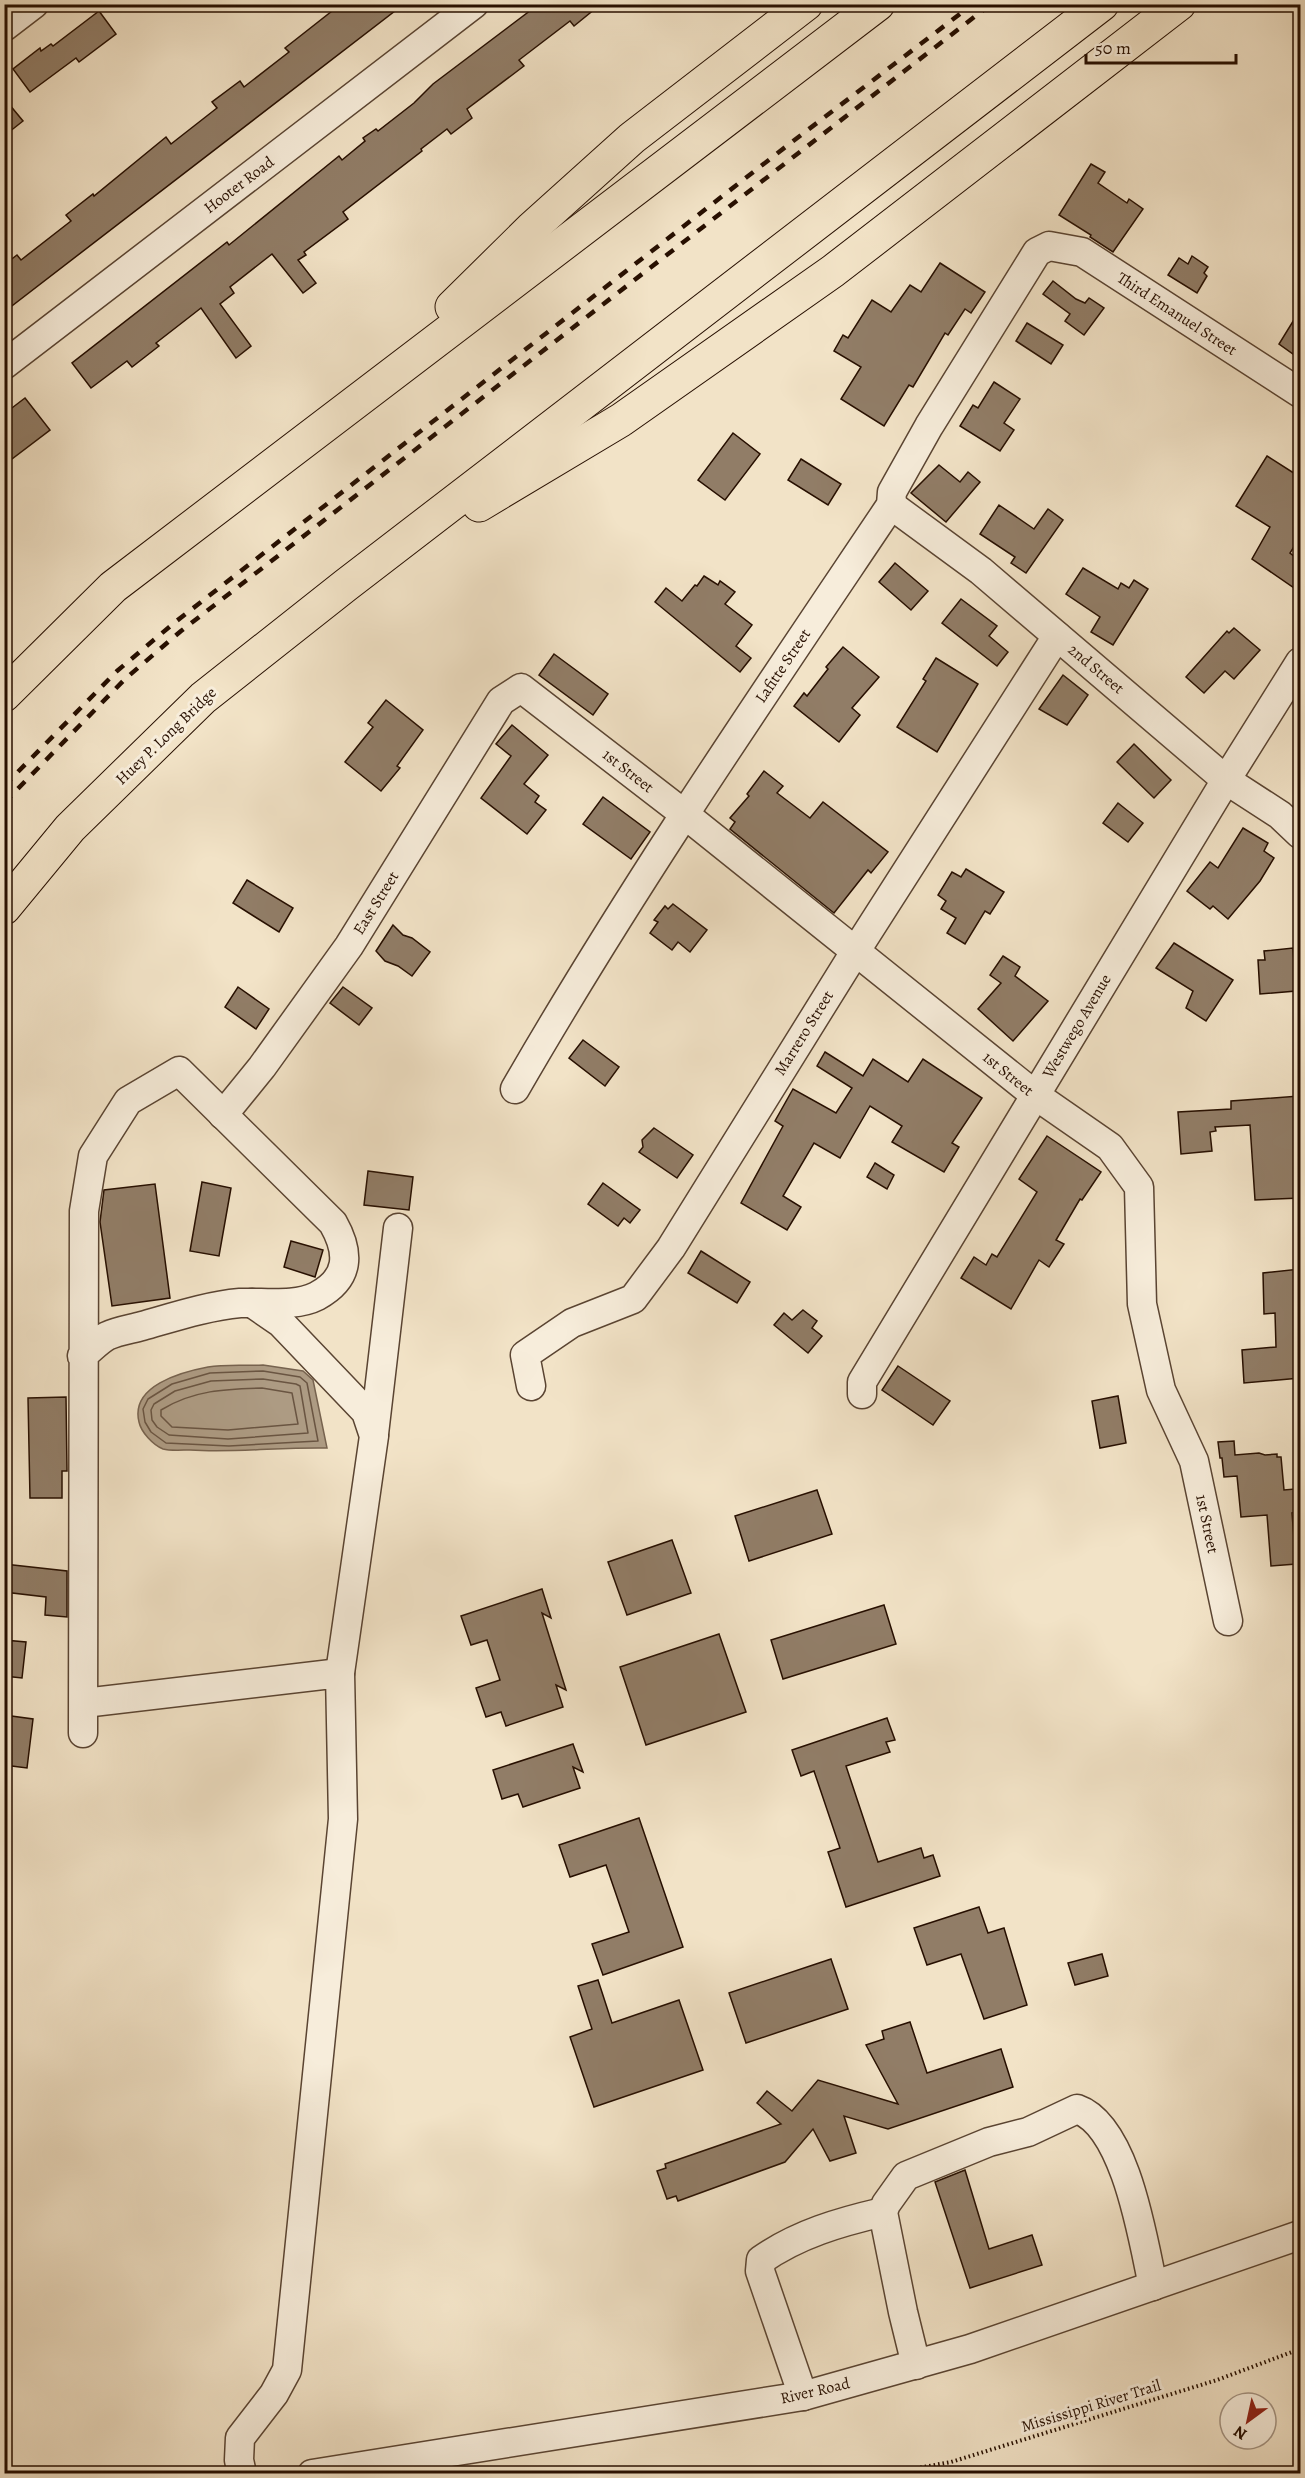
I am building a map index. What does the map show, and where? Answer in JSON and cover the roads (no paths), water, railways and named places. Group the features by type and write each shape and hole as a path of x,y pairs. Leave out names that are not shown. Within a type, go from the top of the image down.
{"highway":[{"path":"352,405 532,228 632,138 806,4"},
{"path":"4,695 113,587 878,4"},
{"path":"346,585 1102,4"},
{"path":"346,585 621,420 833,271 1179,4"},
{"name":"Huey P. Long Bridge","path":"4,908 70,828 203,698 346,585"}],"street":[{"path":"4,27 34,4"},
{"name":"Hooter Road","path":"4,365 474,4"},
{"name":"Third Emanuel Street","path":"1049,246 1082,252 1300,393"},
{"name":"Lafitte Street","path":"515,1089 579,978 683,813 891,505 892,492 929,426 1037,252 1049,246"},
{"name":"2nd Street","path":"891,505 981,571 1226,780 1280,815 1300,834"},
{"name":"Marrero Street","path":"531,1386 525,1355 572,1323 633,1299 665,1256 855,952 1057,636"},
{"name":"Westwego Avenue","path":"862,1394 862,1382 1226,780 1300,662"},
{"name":"1st Street","path":"521,688 683,813 1035,1095 1110,1147 1139,1187 1142,1305 1161,1389 1194,1461 1228,1621"},
{"name":"East Street","path":"223,1115 262,1067 349,946 501,701 521,688"},
{"path":"82,1356 108,1336 197,1311 252,1303 301,1301 315,1297 329,1288 341,1273 346,1258 342,1240 333,1224 179,1071 128,1101 93,1156 84,1211 82,1356 83,1733"},
{"path":"243,2474 239,2460 240,2439 274,2394 287,2370 343,1819 340,1672 374,1436 398,1228"},
{"path":"252,1303 281,1323 366,1412 374,1436"},
{"path":"84,1703 340,1672"},
{"path":"916,2364 903,2312 884,2212 886,2204 906,2176 988,2142 1028,2132 1077,2109 1088,2113 1100,2126 1126,2173 1153,2286"},
{"path":"803,2396 760,2271 761,2260 782,2246 818,2230 844,2221 884,2212"},
{"name":"River Road","path":"312,2474 803,2396 970,2349 1300,2235"}],"water":[{"path":"263,1365 303,1371 313,1380 327,1448 169,1450 155,1444 142,1430 138,1410 142,1399 160,1383 172,1377 208,1367"}],"railway":[{"path":"4,786 117,671 174,623 788,145 973,4"},
{"path":"4,803 125,679 181,631 991,4"}]}
